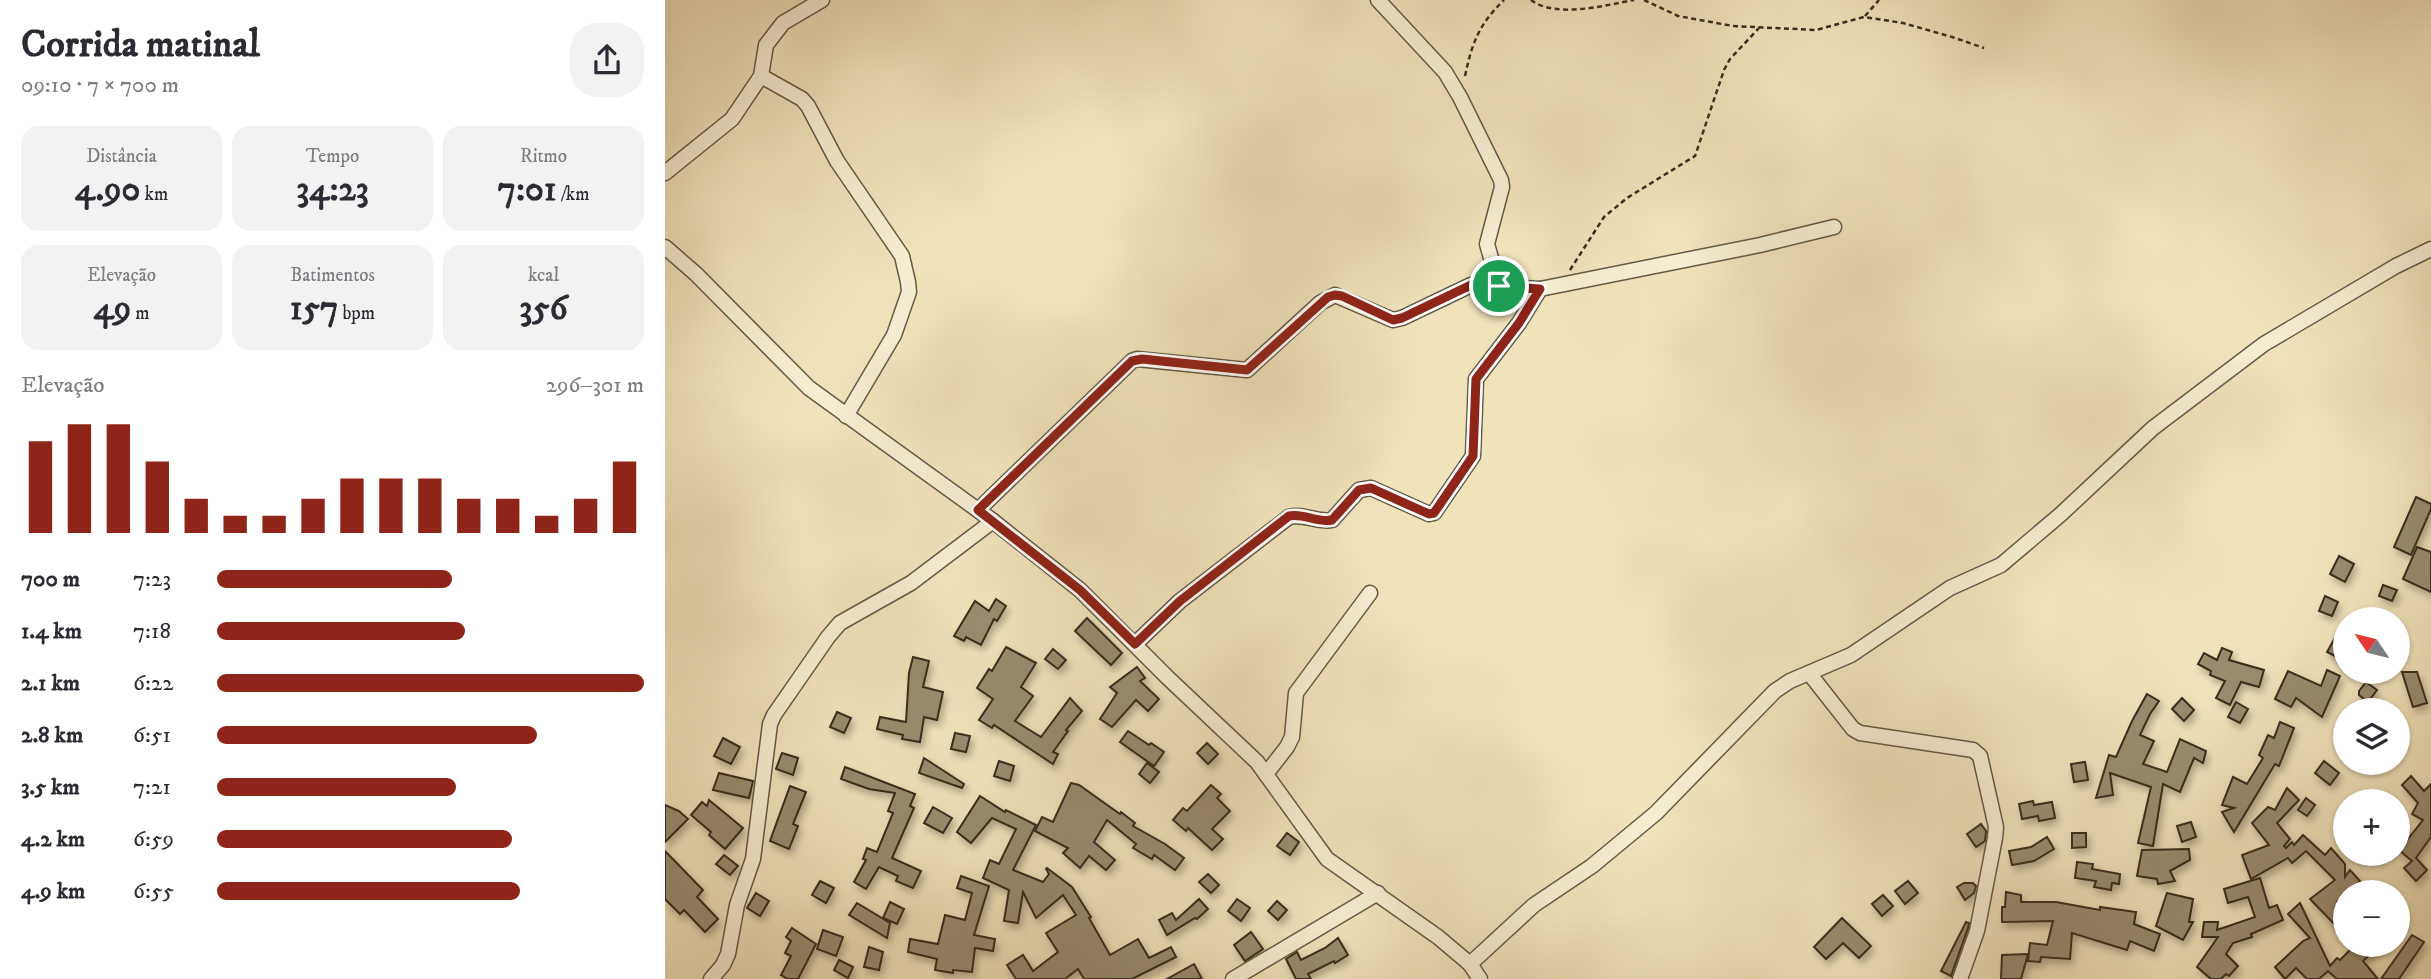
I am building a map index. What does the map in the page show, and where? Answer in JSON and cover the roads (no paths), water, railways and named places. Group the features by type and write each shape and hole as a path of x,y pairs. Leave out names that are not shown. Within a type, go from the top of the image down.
{"street":[{"path":"665,173 732,119 761,76 768,41 790,17 822,0"},
{"path":"1378,0 1445,72 1501,180 1502,187 1487,244 1499,286"},
{"path":"761,76 802,99 808,106 837,161 902,256 909,292 898,324 877,366 846,415"},
{"path":"978,510 1132,361 1142,359 1247,370 1321,303 1335,295 1393,320 1471,285 1540,289 1760,245 1834,227"},
{"path":"665,247 697,274 809,388 993,521 1080,590 1252,757 1327,859 1439,937 1470,964 1480,979"},
{"path":"1470,964 1534,905 1592,866 1656,814 1775,691 1860,650 1950,588 2001,565 2060,515 2153,428 2256,350 2396,265 2431,249"},
{"path":"1135,644 1180,601 1289,516 1298,514 1327,522 1332,520 1359,490 1365,488 1371,488 1429,514 1434,513 1473,456 1476,379 1519,323 1540,289"},
{"path":"711,979 728,954 737,905 753,859 770,724 774,715 840,623 911,583 993,521"},
{"path":"1266,774 1292,737 1296,693 1370,593"},
{"path":"1809,673 1853,729 1860,733 1973,750 1980,756 1996,827 1977,932 1960,979"},
{"path":"1233,979 1378,893"}]}
